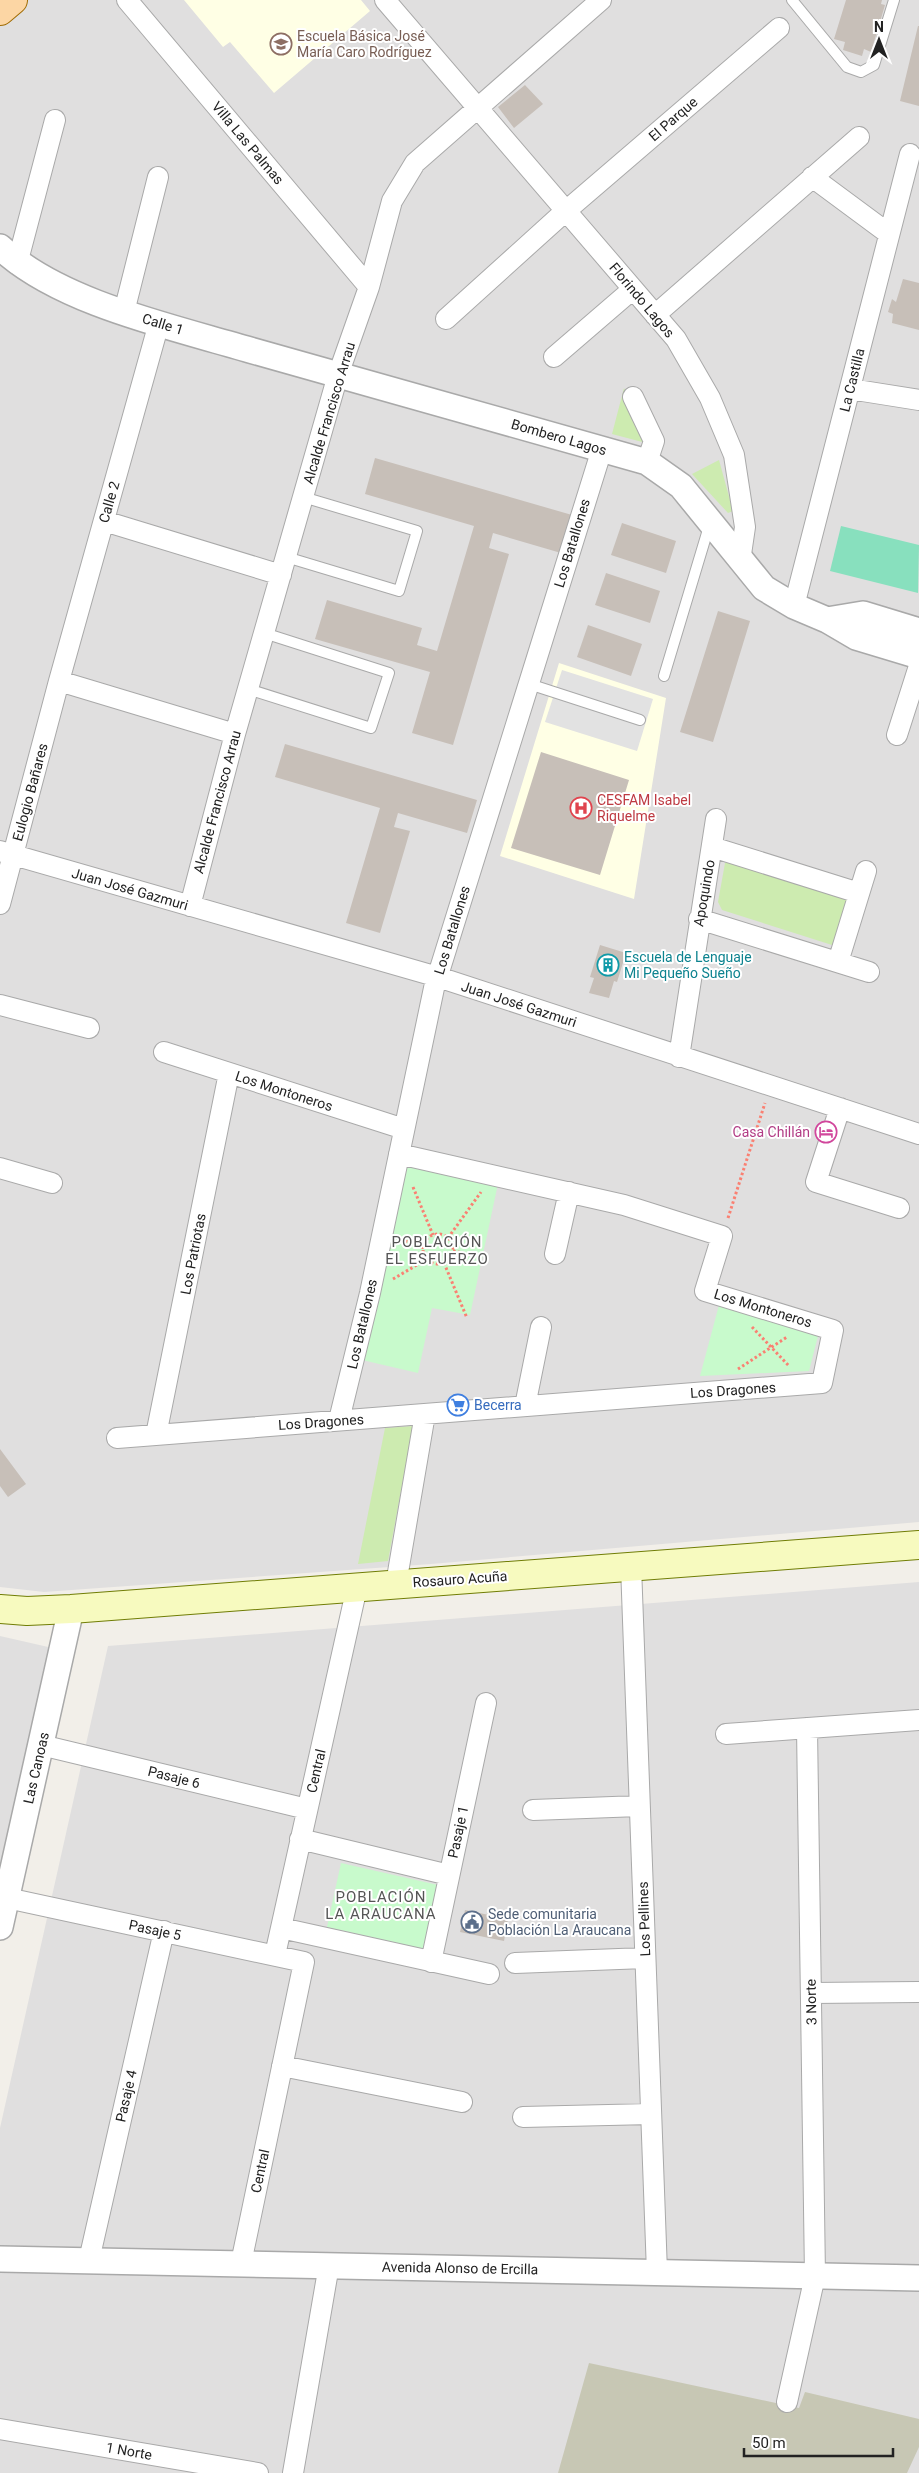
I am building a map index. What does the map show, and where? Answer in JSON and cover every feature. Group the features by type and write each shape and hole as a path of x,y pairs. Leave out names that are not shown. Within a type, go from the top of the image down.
{"main road":[{"path":"0,11 13,0"},
{"name":"Rosauro Acuña","path":"0,1609 27,1611 71,1609 919,1545"}],"street":[{"name":"Villa Las Palmas","path":"127,0 369,287"},
{"name":"Florindo Lagos","path":"385,0 676,339 710,398 734,455 745,527 740,561"},
{"name":"Alcalde Francisco Arrau","path":"190,906 235,734 303,496 338,376 369,287 392,201 415,163 479,109 601,0"},
{"name":"El Parque","path":"446,319 778,28"},
{"path":"9,256 55,120"},
{"path":"655,315 858,137"},
{"name":"La Castilla","path":"794,606 910,154"},
{"path":"124,312 158,177"},
{"path":"812,177 889,234"},
{"name":"Calle 1","path":"9,256 59,285 124,312 338,376"},
{"path":"554,357 633,289"},
{"name":"Calle 2","path":"58,681 159,323"},
{"name":"Bombero Lagos","path":"338,376 648,462 682,486 740,561"},
{"path":"850,389 919,400"},
{"path":"633,397 654,441 648,462"},
{"name":"Los Batallones","path":"339,1420 370,1293 438,977 602,449"},
{"path":"104,521 284,566"},
{"path":"740,561 764,588 794,606 827,620 856,637 919,656"},
{"path":"827,620 863,614 919,631"},
{"path":"897,735 919,666"},
{"path":"58,681 235,734"},
{"name":"Eulogio Bañares","path":"0,904 7,853 58,681"},
{"name":"Apoquindo","path":"679,1057 716,819"},
{"path":"712,848 859,893"},
{"name":"Juan José Gazmuri","path":"7,853 438,977 919,1134"},
{"path":"838,962 866,870"},
{"path":"699,919 870,972"},
{"path":"0,1006 89,1028"},
{"name":"Los Montoneros","path":"164,1052 404,1130"},
{"name":"Los Patriotas","path":"156,1435 229,1073"},
{"path":"840,1108 816,1182 899,1208"},
{"path":"399,1154 624,1205 722,1236"},
{"path":"0,1168 52,1183"},
{"path":"555,1254 569,1192"},
{"name":"Los Montoneros","path":"722,1236 705,1291 833,1330 814,1383"},
{"path":"525,1406 541,1327"},
{"name":"Los Dragones","path":"117,1438 814,1383"},
{"path":"396,1584 425,1414"},
{"name":"Los Pellines","path":"631,1566 657,2272"},
{"name":"Central","path":"275,1955 357,1587"},
{"name":"Las Canoas","path":"0,1927 7,1898 7,1862 41,1745 71,1609"},
{"name":"Pasaje 1","path":"431,1962 486,1703"},
{"path":"726,1734 919,1720"},
{"name":"3 Norte","path":"787,2402 815,2276 807,1728"},
{"name":"Pasaje 6","path":"41,1745 307,1809"},
{"path":"533,1810 640,1806"},
{"path":"300,1839 449,1875"},
{"name":"Pasaje 5","path":"7,1898 304,1962"},
{"path":"280,1928 489,1974"},
{"name":"Pasaje 4","path":"89,2260 164,1931"},
{"path":"515,1963 645,1958"},
{"name":"Central","path":"241,2263 304,1962"},
{"path":"811,1993 919,1992"},
{"path":"282,2066 462,2102"},
{"path":"523,2117 651,2114"},
{"name":"Avenida Alonso de Ercilla","path":"0,2259 919,2278"},
{"path":"293,2473 329,2265"},
{"name":"1 Norte","path":"0,2429 258,2473"}],"lane":[{"path":"792,0 847,67 862,72 874,65 894,0"},
{"path":"284,566 399,591 418,531 303,496"},
{"path":"664,676 710,523"},
{"path":"248,690 371,728 389,673 264,633"},
{"path":"529,684 640,720"}],"path":[{"path":"722,1236 771,1085"},
{"path":"399,1154 433,1235"},
{"path":"448,1238 493,1175"},
{"path":"433,1235 448,1238"},
{"path":"433,1235 424,1245 424,1255 427,1259 435,1264 444,1263 453,1252"},
{"path":"448,1238 453,1252"},
{"path":"453,1252 481,1257"},
{"path":"370,1293 427,1259"},
{"path":"444,1263 467,1318"},
{"path":"747,1321 771,1347 814,1383"},
{"path":"732,1372 812,1323"}],"shaded area":[{"path":"27,0 919,0 919,1522 431,1564 44,1592 0,1587 0,24"},
{"name":"Escuela Básica José María Caro Rodríguez","path":"184,0 361,0 370,11 274,93 230,42 223,47"},
{"name":"CESFAM Isabel Riquelme","path":"559,663 666,698 634,899 500,856"},
{"path":"562,670 653,699 637,751 545,722"},
{"path":"919,1582 919,2473 0,2473 0,2128 108,1646"},
{"path":"0,1636 57,1649 0,1889"},
{"path":"589,2363 799,2408 805,2392 919,2419 919,2447 907,2473 558,2473"}],"green space":[{"path":"624,388 647,438 646,443 612,434"},
{"path":"719,460 733,511 728,513 692,474"},
{"path":"841,526 919,545 918,593 830,571"},
{"path":"733,859 847,896 847,915 836,941 832,945 722,910 718,902 725,863"},
{"path":"405,1159 499,1179 470,1315 432,1308 418,1373 362,1360"},
{"path":"719,1305 819,1332 809,1371 700,1376"},
{"path":"413,1426 388,1561 358,1564 385,1428"},
{"path":"341,1863 438,1885 424,1949 327,1927"}],"building":[{"path":"846,0 882,0 881,4 885,5 871,52 864,49 862,56 843,50 845,42 834,39"},
{"path":"919,26 919,106 900,101"},
{"path":"525,85 543,104 514,128 498,107"},
{"path":"903,279 919,283 919,330 892,323 893,314 888,312 892,299 896,302"},
{"path":"375,458 572,515 561,553 493,533 489,548 509,554 453,745 412,733 430,672 315,639 327,600 422,628 417,645 437,651 474,526 365,494"},
{"path":"622,523 676,541 666,573 611,555"},
{"path":"606,573 660,591 650,623 595,605"},
{"path":"718,611 750,621 713,742 680,732"},
{"path":"588,625 642,644 631,676 577,657"},
{"path":"285,744 477,800 467,833 398,813 394,827 410,831 380,933 346,923 380,808 275,777"},
{"path":"541,752 629,780 600,875 511,848"},
{"name":"Escuela de Lenguaje Mi Pequeño Sueño","path":"600,945 626,953 617,982 614,981 609,998 589,993 594,978 590,977"},
{"path":"0,1449 26,1484 8,1497 0,1486"},
{"path":"465,1910 508,1919 504,1941 460,1932"}],"place":[{"name":"Escuela Básica José María Caro Rodríguez","path":"281,44"},
{"name":"CESFAM Isabel Riquelme","path":"581,808"},
{"name":"Escuela de Lenguaje Mi Pequeño Sueño","path":"608,965"},
{"name":"Casa Chillán","path":"826,1132"},
{"name":"Becerra","path":"458,1405"},
{"name":"Sede comunitaria Población La Araucana","path":"472,1922"}],"district":[{"name":"POBLACIÓN EL ESFUERZO","path":"437,1250"},
{"name":"POBLACIÓN LA ARAUCANA","path":"381,1906"}]}
